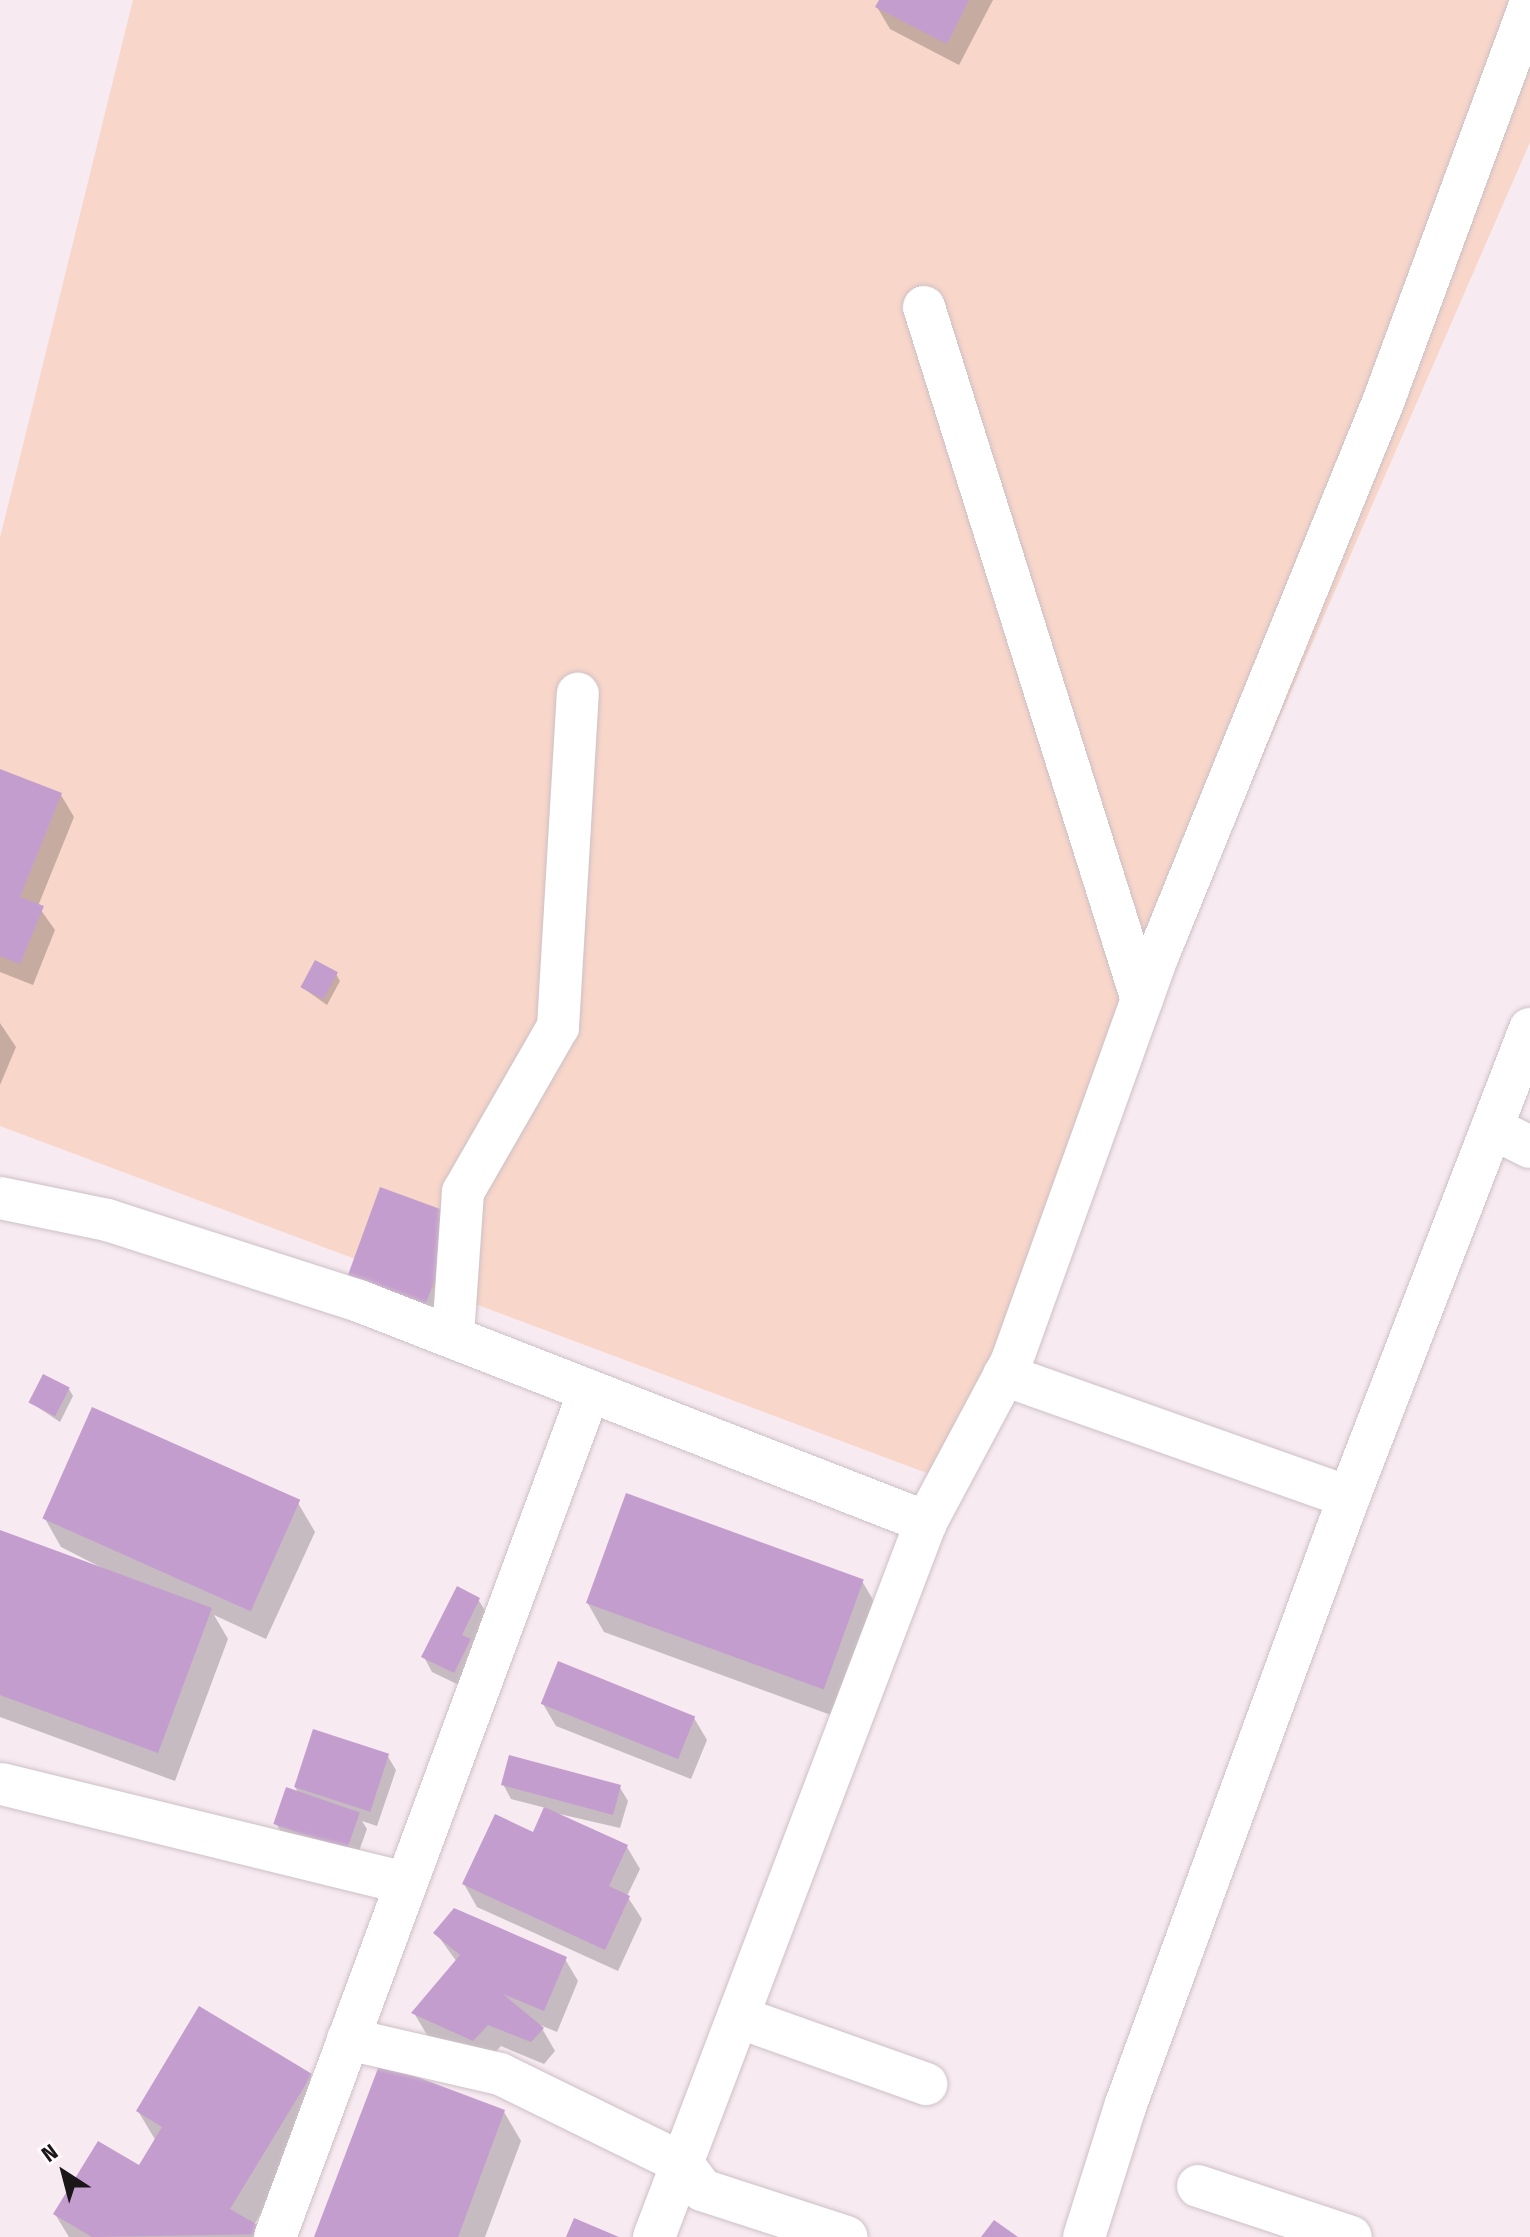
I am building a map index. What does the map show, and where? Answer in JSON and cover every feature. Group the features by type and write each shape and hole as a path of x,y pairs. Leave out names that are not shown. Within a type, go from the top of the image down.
{"street":[{"path":"654,2237 926,1522 1004,1375 1142,1000 1382,405 1530,4"},
{"path":"924,307 1142,1000"},
{"path":"453,1335 463,1192 558,1027 578,694"},
{"path":"1084,2237 1126,2104 1349,1497 1530,1029"},
{"path":"1492,1128 1530,1147"},
{"path":"0,1198 107,1220 453,1335 589,1392 926,1522"},
{"path":"1004,1375 1349,1497"},
{"path":"275,2237 589,1392"},
{"path":"2,1784 406,1883"},
{"path":"738,2017 926,2084"},
{"path":"348,2039 500,2074 682,2163 702,2190 847,2237"},
{"path":"1198,2186 1351,2237"}],"shaded area":[{"path":"133,0 1530,0 1530,142 948,1481 0,1126 0,538"}],"building":[{"path":"879,0 969,0 947,44 875,7"},
{"path":"0,769 62,793 20,897 44,906 20,964 0,956"},
{"path":"315,960 338,972 323,1000 300,987"},
{"path":"380,1187 458,1215 425,1306 347,1277"},
{"path":"43,1374 70,1388 55,1416 28,1403"},
{"path":"92,1407 300,1500 251,1611 42,1518"},
{"path":"626,1493 864,1580 824,1689 586,1603"},
{"path":"0,1530 212,1608 158,1753 0,1695"},
{"path":"457,1586 480,1598 462,1635 471,1639 454,1673 421,1657"},
{"path":"558,1661 695,1716 678,1759 541,1704"},
{"path":"313,1729 389,1754 370,1812 294,1787"},
{"path":"509,1755 621,1785 613,1815 501,1785"},
{"path":"286,1787 360,1812 347,1849 273,1824"},
{"path":"544,1807 628,1845 609,1886 630,1896 605,1950 462,1884 495,1814 533,1832"},
{"path":"454,1908 567,1957 544,2011 503,1994 544,2028 531,2042 488,2025 473,2041 411,2013 460,1955 433,1933"},
{"path":"199,2006 312,2074 230,2209 273,2234 92,2237 53,2214 98,2141 139,2165 162,2127 136,2111"},
{"path":"380,2063 505,2110 458,2237 314,2237"},
{"path":"574,2218 619,2237 566,2237"},
{"path":"994,2220 1018,2237 981,2237"}]}
